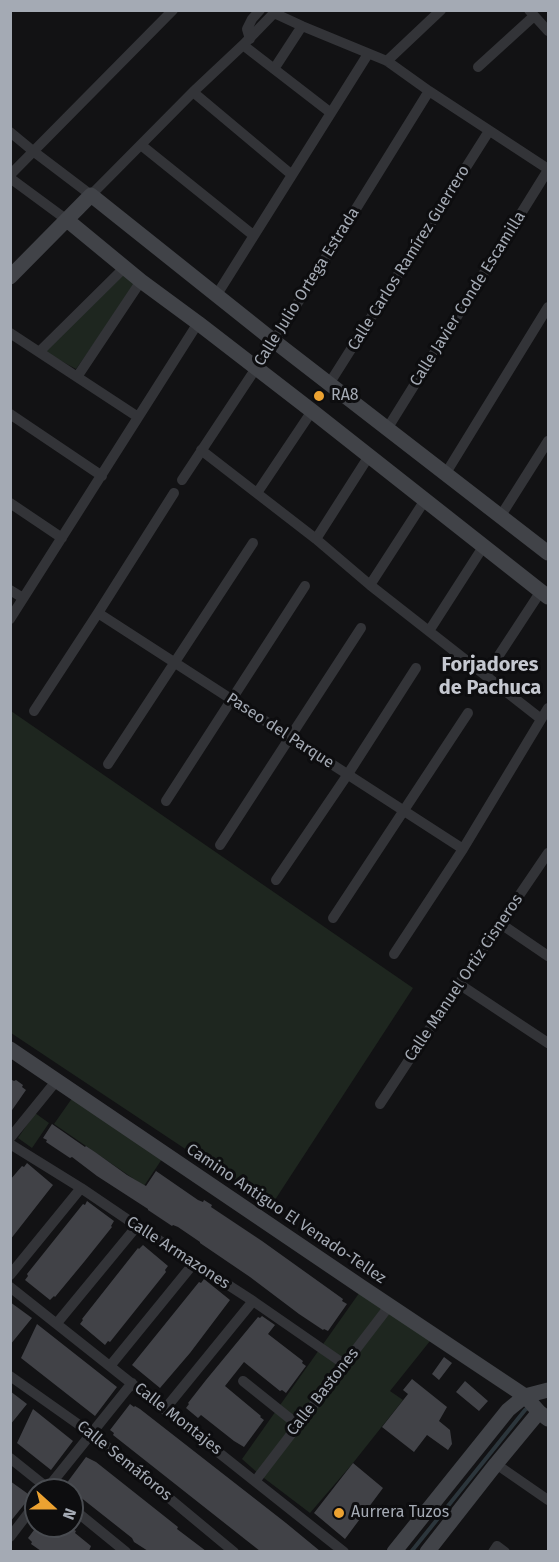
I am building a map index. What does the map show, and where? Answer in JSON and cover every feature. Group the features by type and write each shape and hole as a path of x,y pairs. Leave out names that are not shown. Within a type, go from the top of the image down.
{"street":[{"path":"173,10 10,176 124,268 312,411 545,594 486,675"},
{"path":"260,10 247,29 247,42 274,69 331,113"},
{"path":"387,61 441,10"},
{"path":"10,278 193,92 276,12 302,26 387,61 549,170"},
{"path":"478,67 532,13 549,31"},
{"path":"274,69 302,26"},
{"path":"216,296 368,54"},
{"name":"Calle Julio Ortega Estrada","path":"182,480 274,341 429,91"},
{"path":"193,92 292,175"},
{"name":"Calle Carlos Ramírez Guerrero","path":"329,384 489,131"},
{"path":"10,132 216,296 549,553"},
{"path":"141,145 253,236"},
{"name":"Calle Javier Conde Escamilla","path":"387,429 549,170"},
{"path":"39,352 124,268"},
{"path":"77,377 141,281"},
{"path":"446,473 549,307"},
{"path":"10,619 198,323"},
{"path":"10,333 138,417"},
{"path":"257,493 312,411"},
{"path":"10,414 102,476"},
{"path":"500,517 549,441"},
{"path":"201,450 541,719"},
{"path":"316,539 369,456"},
{"path":"34,711 174,493"},
{"path":"370,585 425,500"},
{"path":"10,503 62,538"},
{"path":"108,764 253,543"},
{"path":"429,631 483,547"},
{"path":"166,801 305,586"},
{"path":"10,590 23,598"},
{"name":"Paseo del Parque","path":"98,613 463,849"},
{"path":"220,845 361,628"},
{"path":"276,880 416,668"},
{"path":"394,954 463,849 549,708"},
{"path":"333,918 468,713"},
{"name":"Calle Manuel Ortiz Cisneros","path":"380,1104 459,984 501,924 544,869 549,853"},
{"path":"501,924 549,956"},
{"path":"459,984 549,1043"},
{"name":"Camino Antiguo El Venado-Tellez","path":"10,1048 525,1396 545,1414"},
{"path":"10,1138 57,1080"},
{"name":"Calle Armazones","path":"10,1144 253,1301 344,1364"},
{"path":"10,1275 81,1188"},
{"path":"57,1323 137,1226"},
{"path":"110,1366 194,1263"},
{"name":"Calle Montajes","path":"10,1287 344,1551"},
{"path":"165,1409 253,1301"},
{"name":"Calle Bastones","path":"256,1480 390,1305"},
{"name":"Calle Semáforos","path":"10,1376 92,1434 234,1551"},
{"path":"243,1381 298,1425"},
{"path":"57,1478 132,1383"},
{"path":"394,1551 507,1410 525,1396 549,1390"},
{"path":"427,1551 496,1464 545,1414"},
{"path":"10,1458 35,1478"},
{"path":"496,1464 549,1500"},
{"path":"84,1518 126,1551"},
{"path":"10,1537 24,1519"},
{"path":"494,1551 497,1546 505,1551"}],"shaded area":[{"path":"123,271 138,282 76,369 43,351"},
{"path":"11,711 413,988 271,1206 11,1033"},
{"path":"75,1094 164,1156 144,1186 54,1124"},
{"path":"35,1113 49,1123 32,1148 18,1138"},
{"path":"362,1289 434,1336 390,1391 403,1400 310,1513 242,1459"}],"building":[{"path":"10,1079 16,1080 26,1090 10,1113"},
{"path":"52,1124 146,1186 156,1171 198,1200 203,1202 204,1200 347,1304 328,1331 323,1330 178,1227 172,1226 72,1157 70,1158 46,1142 47,1140 43,1138"},
{"path":"27,1163 53,1185 10,1240 10,1180"},
{"path":"87,1201 114,1221 112,1227 55,1297 50,1300 25,1280 27,1274"},
{"path":"143,1245 168,1266 166,1272 110,1342 108,1341 105,1345 80,1324 138,1248"},
{"path":"204,1279 230,1300 160,1388 132,1365 199,1282 201,1283"},
{"path":"10,1302 32,1318 10,1345"},
{"path":"262,1316 275,1325 268,1334 303,1361 302,1363 306,1366 286,1393 280,1391 244,1362 225,1386 264,1420 244,1447 201,1415 198,1418 186,1408 258,1317"},
{"path":"37,1324 117,1387 95,1416 21,1358"},
{"path":"444,1357 452,1363 439,1380 432,1374"},
{"path":"412,1379 447,1407 439,1421 450,1430 452,1444 448,1450 427,1435 414,1452 382,1427 408,1394 403,1390"},
{"path":"465,1381 488,1401 479,1411 456,1392"},
{"path":"10,1391 27,1404 10,1425"},
{"path":"130,1404 140,1409 320,1551 260,1551 113,1435 114,1433 110,1430"},
{"path":"33,1409 73,1441 51,1470 17,1443"},
{"path":"86,1457 96,1462 206,1551 148,1551 84,1500 84,1478 70,1478"},
{"path":"353,1463 383,1488 345,1539 314,1513"},
{"path":"10,1481 24,1491 24,1505 10,1522"},
{"path":"28,1538 81,1538 91,1546 89,1551 41,1551 31,1544"}],"waterway":[{"path":"411,1552 530,1406"}],"place":[{"name":"RA8","path":"319,396"},
{"name":"Aurrera Tuzos","path":"339,1513"}],"district":[{"name":"Forjadores de Pachuca","path":"490,676"}]}
